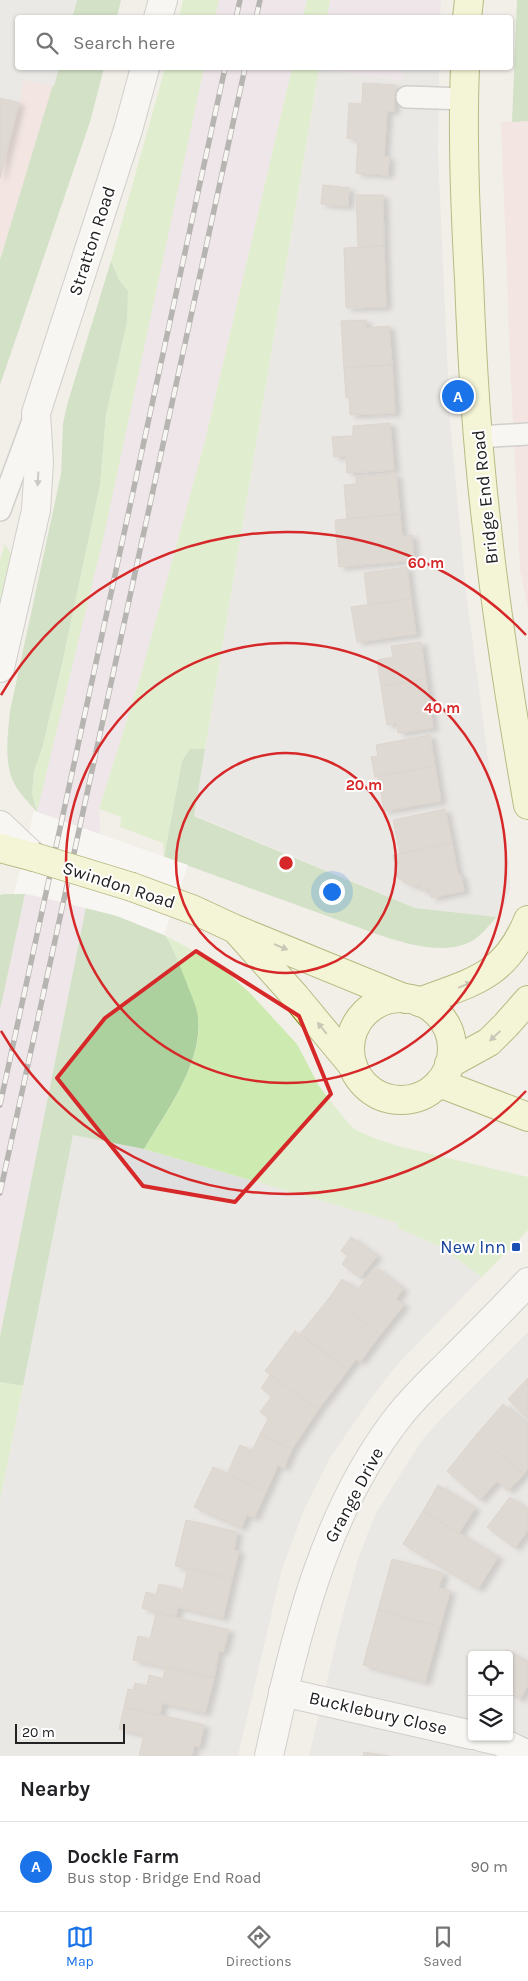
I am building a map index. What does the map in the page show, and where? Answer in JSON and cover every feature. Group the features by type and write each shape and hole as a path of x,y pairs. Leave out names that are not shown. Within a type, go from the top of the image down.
{"main road":[{"path":"467,15 469,0"},
{"name":"Bridge End Road","path":"465,70 464,186 478,437 486,527 501,643 528,805"},
{"name":"Swindon Road","path":"0,848 132,887 194,910 236,929 413,1000"},
{"path":"528,920 508,958 475,980 413,1000 393,999 380,1003 370,1009 359,1021 350,1041 353,1066 359,1078 376,1094 391,1099 414,1098 426,1093 444,1073 489,1042 528,1000"},
{"name":"Swindon Road","path":"236,929 353,1066"},
{"path":"413,1000 436,1012 444,1023 451,1042 444,1073"},
{"path":"444,1073 528,1117"}],"street":[{"path":"159,15 163,0"},
{"name":"Stratton Road","path":"0,668 36,510 39,462 36,413 128,130 144,70"},
{"path":"0,825 34,857"},
{"name":"Grange Drive","path":"269,1756 283,1692 314,1579 335,1525 354,1487 399,1416 528,1282"},
{"name":"Bucklebury Close","path":"283,1692 468,1734"},
{"path":"499,1741 528,1755"}],"lane":[{"path":"407,97 465,99"},
{"name":"Stratton Road","path":"0,510 36,413"},
{"path":"478,437 528,434"}],"highlighted area":[{"path":"196,951 299,1016 331,1094 235,1202 143,1186 57,1078 105,1018"}],"shaded area":[{"path":"0,0 15,15 15,70 58,70 0,260"},
{"path":"0,0 77,0 73,15 15,15 15,70 58,70 54,86 24,80 19,103 0,98"},
{"path":"204,0 307,0 303,15 201,15"},
{"path":"330,0 441,0 440,15 328,15"},
{"path":"188,70 292,70 205,441 140,678 99,809 100,834 37,812"},
{"path":"319,70 401,80 402,70 439,70 438,154 450,420 466,592 490,773 509,861 510,889 505,904 497,917 415,908 194,815"},
{"path":"327,70 402,70 402,80"},
{"path":"528,121 528,609 520,570 501,122"},
{"path":"25,894 86,907 0,1336 0,1010"},
{"path":"73,1135 144,1149 398,1223 397,1228 441,1247 482,1277 396,1366 369,1401 330,1458 304,1510 282,1569 238,1756 0,1756 0,1501"},
{"path":"528,1332 528,1756 309,1756 359,1556 375,1515 422,1440"}],"green space":[{"path":"77,0 121,0 117,15 73,15"},
{"path":"183,0 219,0 215,15 179,15"},
{"path":"307,0 330,0 327,15 303,15"},
{"path":"517,0 528,0 528,121 512,122"},
{"path":"57,70 103,70 90,122 0,385 0,260"},
{"path":"164,70 204,70 104,535 37,812 32,794 34,772 43,745 62,664 100,485 106,415 127,322 128,291 119,280 111,261"},
{"path":"292,70 319,70 205,749 190,749 182,761 164,857 163,843 120,827 121,817 99,809 140,678 205,441"},
{"path":"111,261 119,280 128,291 127,322 106,415 100,485 62,664 43,745 34,772 32,794 37,812 20,792 11,776 7,748 10,711 61,474 63,424 67,405"},
{"path":"5,544 15,560 0,612 0,560"},
{"path":"190,749 205,749 194,816 415,908 497,917 472,941 451,947 428,947 385,937 164,857 182,761"},
{"path":"25,894 0,1010 0,895"},
{"path":"86,907 140,923 165,936 177,958 195,1004 198,1017 198,1034 195,1052 189,1069 172,1103 144,1149 73,1135 23,1386 0,1382 0,1336"},
{"path":"164,935 207,958 229,974 251,994 297,1044 319,1086 354,1129 398,1146 528,1177 528,1230 482,1277 441,1247 397,1228 398,1223 144,1149 182,1086 195,1051 198,1034 198,1017 195,1008"},
{"path":"0,1382 23,1386 0,1501"}],"pier":[{"path":"34,811 188,865 164,935 117,916 29,894 14,894"}],"building":[{"path":"363,83 395,85 394,111 387,111 384,157 389,157 388,175 356,173 358,139 347,138 349,103 362,104"},
{"path":"0,98 19,103 0,178"},
{"path":"323,185 349,188 348,206 321,204"},
{"path":"356,195 383,195 384,246 358,247"},
{"path":"384,246 386,307 346,308 344,248"},
{"path":"366,320 366,328 389,326 392,365 344,368 341,321"},
{"path":"392,365 395,413 350,415 349,397 346,398 344,368"},
{"path":"390,423 394,470 347,473 346,456 334,457 332,437 353,436 353,426"},
{"path":"396,474 400,514 347,519 344,485 356,484 356,477"},
{"path":"400,514 402,536 412,535 414,560 339,567 335,520"},
{"path":"407,567 411,599 368,605 364,573"},
{"path":"411,599 416,634 357,642 351,607"},
{"path":"421,642 426,679 381,686 377,660 393,657 391,646"},
{"path":"426,679 433,728 398,733 397,723 387,725 381,686"},
{"path":"430,735 435,766 375,777 371,757 378,756 376,745"},
{"path":"435,766 441,801 384,811 378,776"},
{"path":"445,809 452,843 400,854 393,820"},
{"path":"452,843 458,875 461,875 464,891 431,898 430,889 421,891 420,884 413,886 398,878 393,855"},
{"path":"351,1237 377,1256 360,1278 342,1264 348,1256 341,1251"},
{"path":"375,1267 403,1289 396,1299 404,1305 380,1335 330,1297 342,1279 357,1290"},
{"path":"330,1297 380,1335 360,1362 356,1359 348,1370 300,1334"},
{"path":"295,1331 348,1370 318,1410 265,1371"},
{"path":"270,1375 318,1410 292,1449 260,1434 269,1418 260,1412 272,1396 261,1388"},
{"path":"528,1378 528,1419 508,1399"},
{"path":"503,1404 528,1425 528,1468 524,1474 477,1434"},
{"path":"260,1434 292,1449 284,1468 278,1465 266,1492 227,1474 240,1445 252,1451"},
{"path":"477,1434 524,1474 508,1491 497,1481 480,1500 447,1471"},
{"path":"213,1467 266,1492 254,1518 247,1515 241,1528 194,1507"},
{"path":"438,1485 475,1508 459,1533 423,1511"},
{"path":"510,1497 528,1510 528,1530 515,1548 487,1527"},
{"path":"423,1511 498,1557 478,1589 403,1544"},
{"path":"186,1520 237,1532 234,1550 239,1551 232,1579 175,1566"},
{"path":"392,1559 443,1573 439,1588 450,1591 440,1627 378,1610"},
{"path":"188,1568 232,1579 223,1618 178,1607 176,1616 142,1608 146,1592 156,1595 159,1584 183,1590"},
{"path":"378,1610 440,1627 425,1682 363,1665"},
{"path":"156,1613 229,1630 223,1652 219,1651 214,1678 133,1660 138,1636 150,1639"},
{"path":"513,1653 528,1662 528,1685 520,1699 513,1695"},
{"path":"165,1667 214,1678 205,1713 162,1703 160,1715 124,1707 128,1689 133,1690 135,1683 147,1686 149,1675 163,1679"},
{"path":"124,1707 204,1725 199,1747 194,1745 192,1756 139,1756 144,1735 119,1729"},
{"path":"364,1752 388,1756 363,1756"}],"railway":[{"path":"237,15 240,0"},
{"path":"257,15 260,0"},
{"path":"0,1105 225,70"},
{"path":"0,1193 245,70"}],"place":[{"name":"Dockle Farm","path":"458,396"},
{"name":"New Inn","path":"516,1247"}]}
